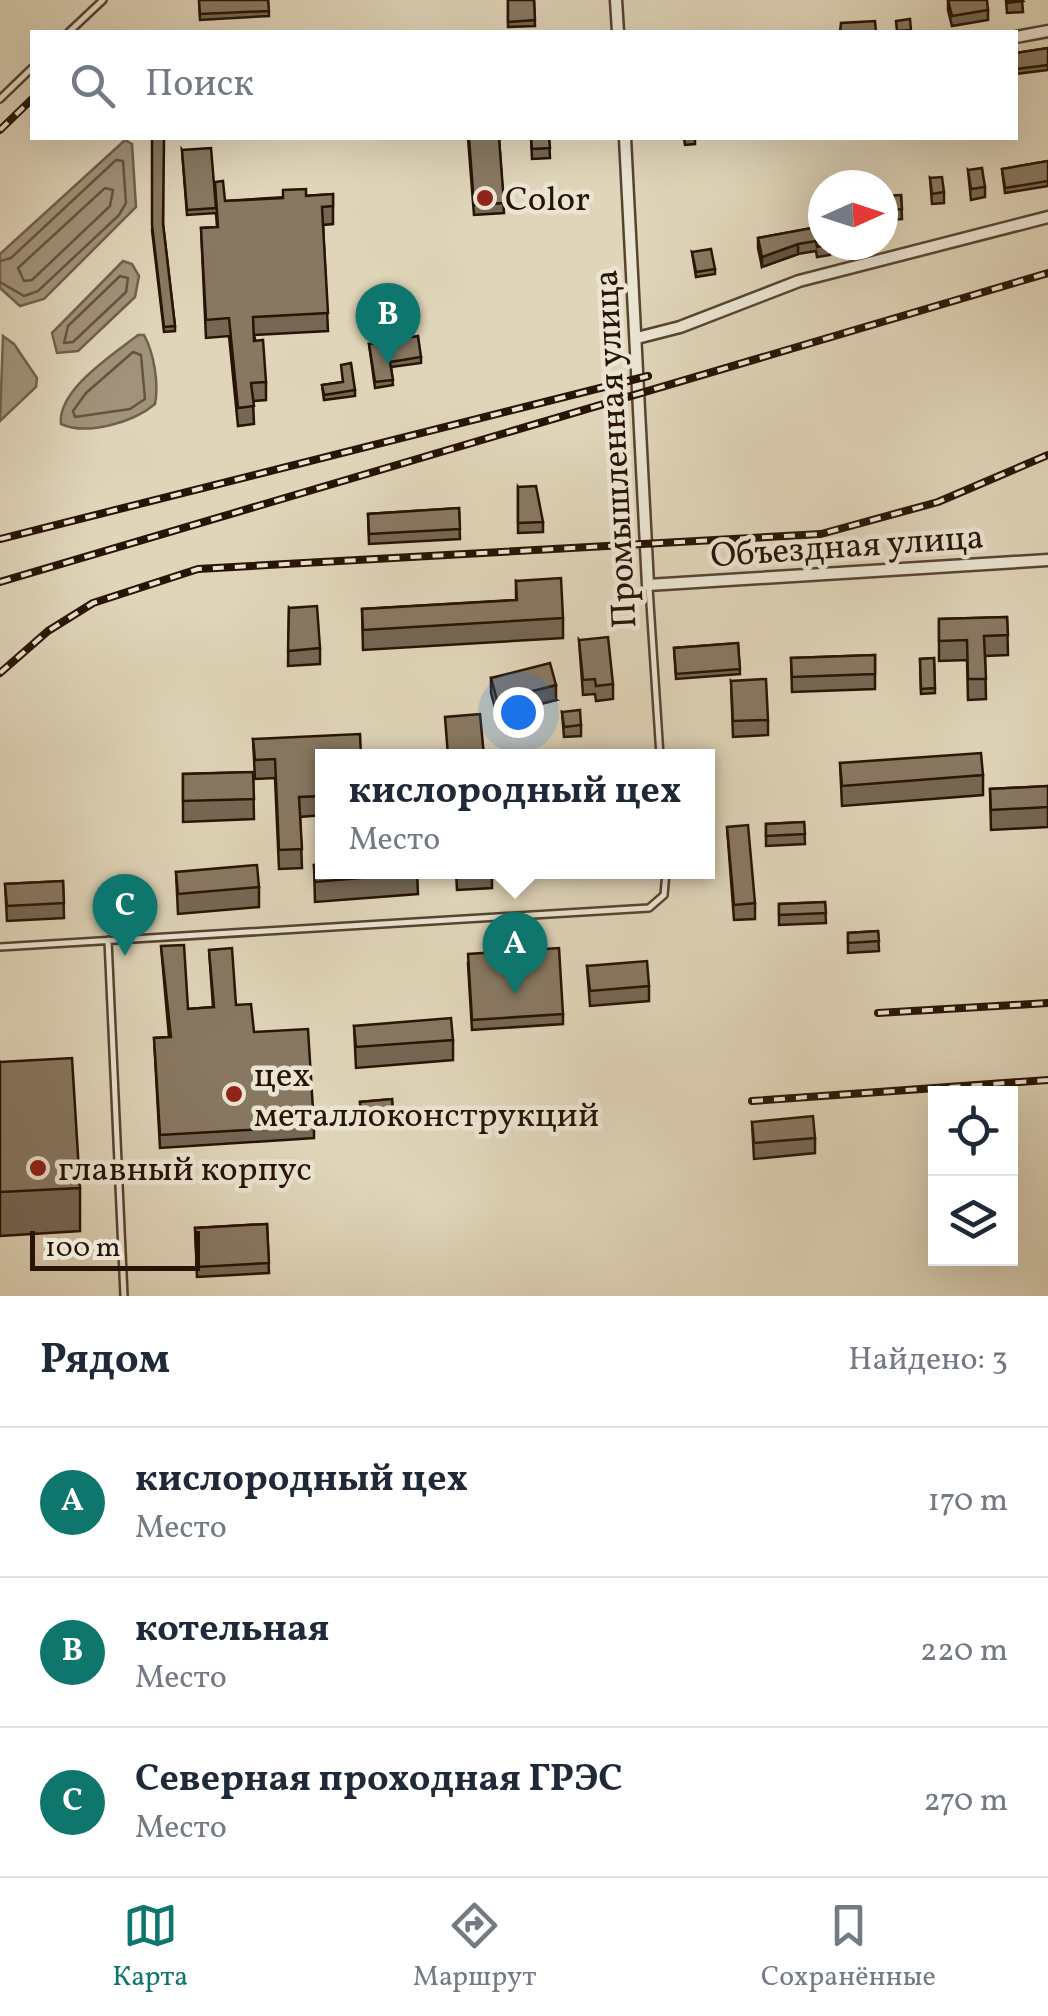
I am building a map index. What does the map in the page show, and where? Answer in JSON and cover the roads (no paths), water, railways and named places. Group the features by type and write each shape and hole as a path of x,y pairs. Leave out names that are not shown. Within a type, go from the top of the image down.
{"street":[{"path":"616,0 618,30"},
{"path":"1018,38 1048,30"},
{"name":"Промышленная улица","path":"625,140 648,585"},
{"path":"636,338 680,328 799,281 1048,218"},
{"name":"Объездная улица","path":"648,585 1048,560"}],"lane":[{"path":"71,30 102,0"},
{"path":"0,99 30,70"},
{"name":"Промышленная улица","path":"648,585 660,749"},
{"path":"0,947 649,908 662,900 665,879"},
{"path":"108,940 124,1296"}],"water":[{"path":"125,140 132,144 136,207 44,299 20,306 0,288 0,254"},
{"path":"123,261 132,264 139,276 135,297 78,351 57,353 52,333"},
{"path":"138,335 144,335 153,359 155,404 135,416 97,428 61,424 62,411 77,386"},
{"path":"3,336 14,344 37,378 36,387 0,421"}],"railway":[{"path":"0,130 30,101"},
{"path":"0,582 1048,273"},
{"path":"0,539 648,376"},
{"path":"0,673 48,631 93,603 198,569 821,534 938,502 1048,455"},
{"path":"878,1013 1048,1003"},
{"path":"752,1101 1048,1080"}],"place":[{"name":"Color","path":"485,198"},
{"name":"котельная","path":"388,365"},
{"name":"Северная проходная ГРЭС","path":"125,956"},
{"name":"кислородный цех","path":"515,994"},
{"name":"цех металлоконструкций","path":"234,1094"},
{"name":"главный корпус","path":"38,1168"}]}
